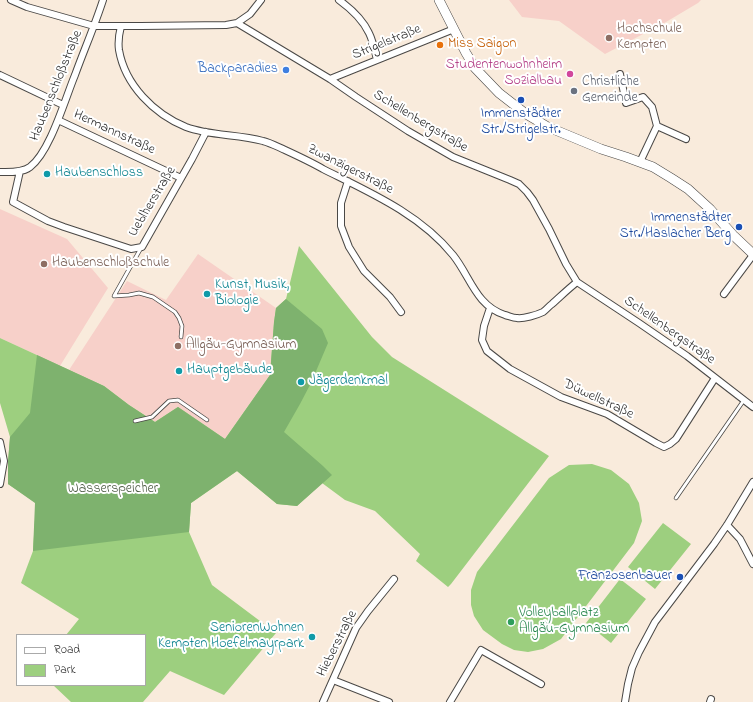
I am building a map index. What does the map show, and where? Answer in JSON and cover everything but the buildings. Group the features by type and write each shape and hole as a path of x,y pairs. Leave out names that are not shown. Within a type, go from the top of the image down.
{"street":[{"path":"11,0 27,7 94,26 226,25 237,23 250,14 260,0"},
{"name":"Haubenschloßstraße","path":"20,171 28,169 36,162 48,142 58,120 103,0"},
{"path":"339,0 359,18 369,31 377,60"},
{"path":"439,0 475,68 499,93 526,114 574,138 653,167 688,189 710,209 733,235 752,253 724,294"},
{"name":"Schellenbergstraße","path":"237,23 330,79 356,98 453,158 519,184 533,200 577,282 661,338 753,407"},
{"name":"Zwanzigerstraße","path":"120,26 119,50 125,71 136,90 158,111 170,119 187,127 206,132 264,141 312,163 368,191 394,206 435,235 454,256 474,290 490,308 497,312 517,318 527,317 543,312 577,282"},
{"name":"Strigelstraße","path":"330,79 454,29"},
{"path":"620,74 626,103 643,97 652,107 657,126 640,162"},
{"path":"0,75 63,105"},
{"name":"Hermannstraße","path":"58,120 181,178"},
{"path":"657,126 686,139"},
{"name":"Ueblherstraße","path":"20,171 13,202 64,228 131,249 142,247 206,132"},
{"path":"0,172 20,171"},
{"path":"348,181 341,203 342,226 349,247 364,271 390,297 401,312"},
{"name":"Düwellstraße","path":"490,308 484,326 482,340 487,351 510,369 561,397 607,414 664,447 676,438 715,378"},
{"path":"0,442 4,461 0,484"},
{"path":"625,702 632,668 655,622 714,544 753,482"},
{"path":"727,525 740,539 753,564"},
{"name":"Hieberstraße","path":"323,702 356,628 394,579"},
{"path":"450,702 481,650 541,684"},
{"path":"333,680 389,702"}],"lane":[{"path":"142,247 114,296 139,293 153,297 175,312 180,318 182,326 181,337"},
{"path":"135,420 152,417 169,401 174,400 178,400 207,420"},
{"path":"676,498 744,400"}],"shaded area":[{"name":"Hochschule Kempten","path":"509,0 701,0 666,22 605,54 559,21 522,17"},
{"name":"Haubenschloßschule","path":"0,209 67,239 108,288 60,366 0,338"},
{"name":"Allgäu-Gymnasium","path":"198,254 276,308 270,375 225,439 178,408 155,422 104,386 69,370 127,281 166,300"}],"green space":[{"name":"Wasserspeicher","path":"299,246 372,337 392,357 549,456 448,587 416,561 420,554 375,511 345,500 322,483 297,506 277,504 237,471 191,503 189,532 212,585 276,633 224,695 170,671 143,702 71,702 54,686 146,686 146,634 67,634 79,619 21,583 33,551 36,503 8,484 10,437 0,403 0,338 104,386 155,422 178,407 225,439 270,375 276,308 286,299"},
{"path":"286,299 322,329 328,343 311,383 284,432 332,475 297,506 277,504 237,471 191,503 189,532 33,551 35,503 8,484 8,462 10,437 30,413 37,355 104,386 155,422 178,407 225,439 270,375 276,308"},
{"path":"592,464 611,470 629,484 639,503 642,521 634,543 561,639 543,649 528,652 514,650 502,644 483,630 474,616 471,605 471,590 477,572 549,478 569,465"},
{"path":"663,523 691,544 655,589 628,567"},
{"path":"620,579 646,599 611,643 586,623"}],"place":[{"name":"Hochschule Kempten","path":"609,38"},
{"name":"Miss Saigon","path":"440,45"},
{"name":"Backparadies","path":"286,70"},
{"name":"Studentenwohnheim Sozialbau","path":"570,74"},
{"name":"Christliche Gemeinde","path":"574,91"},
{"name":"Immenstädter Str./Strigelstr.","path":"521,100"},
{"name":"Haubenschloss","path":"47,174"},
{"name":"Immenstädter Str./Haslacher Berg","path":"739,227"},
{"name":"Haubenschloßschule","path":"44,264"},
{"name":"Kunst, Musik, Biologie","path":"207,294"},
{"name":"Allgäu-Gymnasium","path":"178,346"},
{"name":"Hauptgebäude","path":"179,371"},
{"name":"Jägerdenkmal","path":"301,382"},
{"name":"Franzosenbauer","path":"680,577"},
{"name":"Volleyballplatz Allgäu-Gymnasium","path":"511,622"},
{"name":"SeniorenWohnen Kempten Hoefelmayrpark","path":"312,637"}]}
